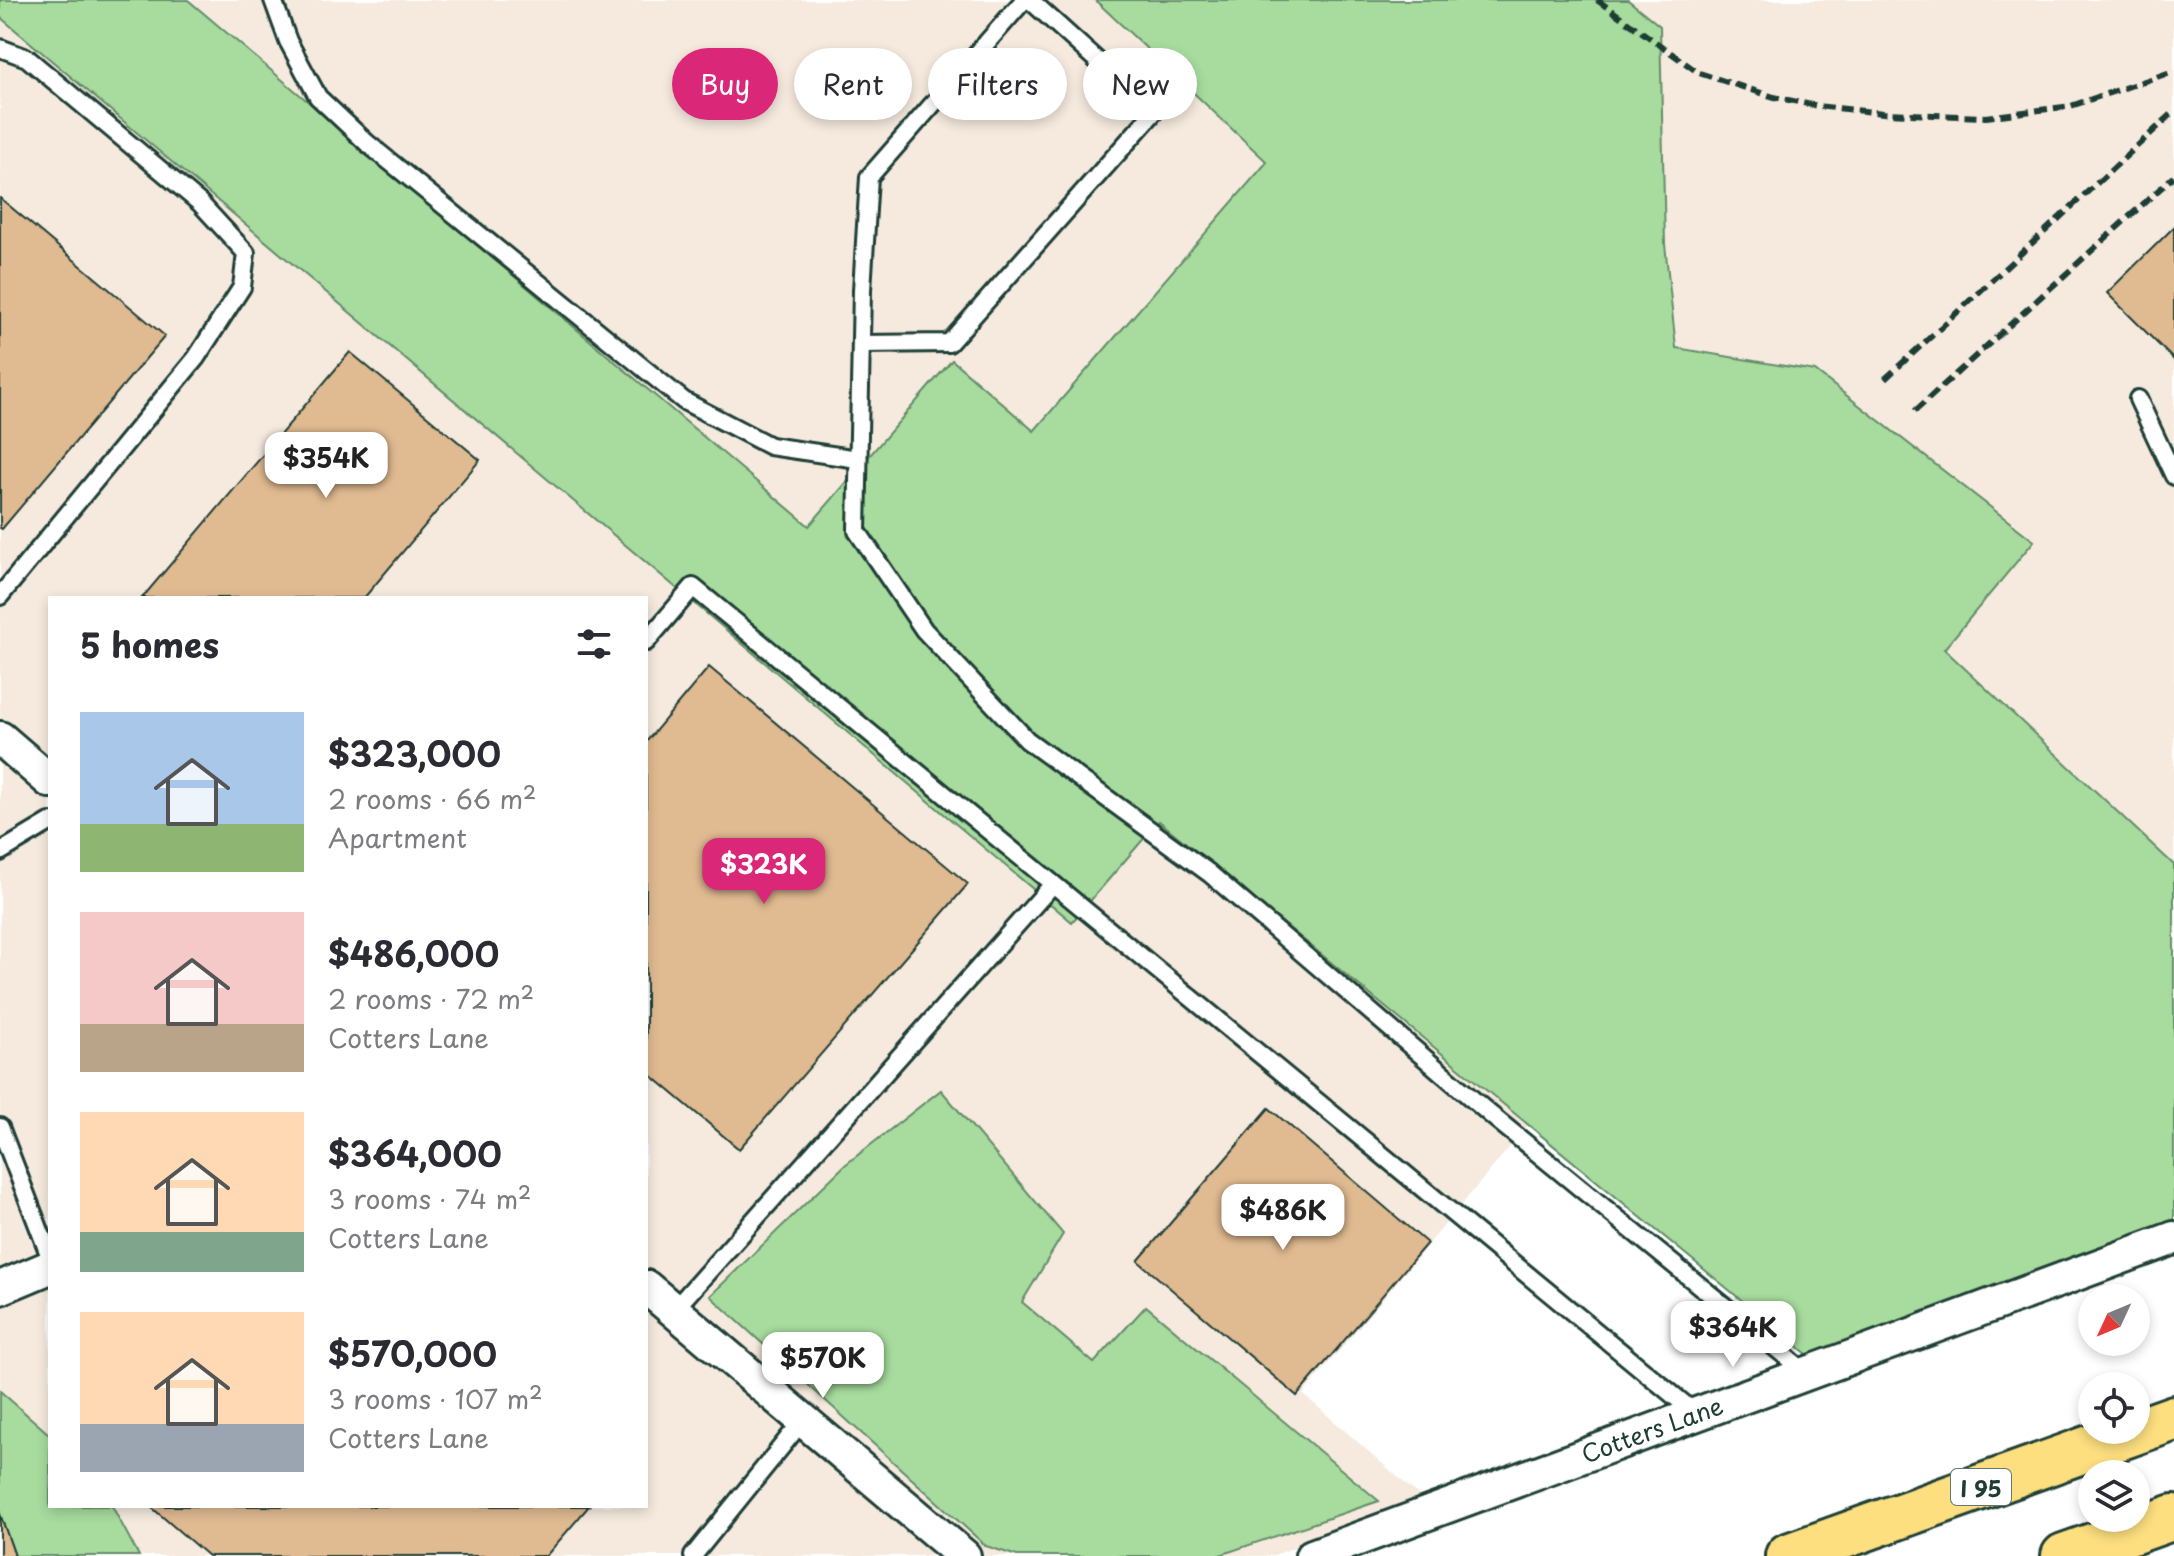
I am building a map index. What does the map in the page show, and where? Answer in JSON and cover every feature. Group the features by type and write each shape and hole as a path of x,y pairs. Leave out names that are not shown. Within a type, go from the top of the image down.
{"highway":[{"name":"I 95","path":"1788,1556 2174,1418"},
{"path":"2064,1556 2174,1517"}],"street":[{"path":"0,738 48,779"},
{"name":"Cotters Lane","path":"1312,1556 2174,1238"},
{"path":"0,1288 48,1268"},
{"path":"648,1289 964,1556"}],"lane":[{"path":"273,0 288,41 318,97 367,143 684,401 770,446 858,459"},
{"path":"861,344 949,343 1154,112 1027,0 869,177 861,344 857,531 924,630 1027,740 1209,873 1491,1115 1805,1372"},
{"path":"0,48 27,58 39,68 200,203 246,253 242,287 196,358 0,596"},
{"path":"2138,399 2174,476"},
{"path":"648,640 693,587 1695,1413"},
{"path":"0,852 48,823"},
{"path":"673,1311 1053,884"},
{"path":"0,1127 48,1252"},
{"path":"693,1556 803,1420"}],"shaded area":[{"path":"188,0 1095,0 1146,48 1083,48 1083,120 1197,120 1197,96 1267,162 1034,431 952,360 809,526"},
{"path":"1628,0 2174,0 2174,865 1943,648 2033,541 1815,371 1676,348 1665,244 1660,26"},
{"path":"0,17 1071,922 1159,821 1529,1124 1303,1394 1425,1501 1271,1556 0,1556"}],"green space":[{"path":"0,0 188,0 809,526 952,360 1034,431 1267,162 1197,96 1197,48 1146,48 1095,0 1628,0 1660,26 1665,244 1676,348 1815,371 2034,541 1944,649 2174,865 2174,1229 1813,1359 1159,821 1072,922 0,17"},
{"path":"941,1090 1063,1234 1022,1302 1094,1363 1146,1306 1379,1501 1217,1556 1017,1556 986,1546 710,1296 845,1165"},
{"path":"0,1391 48,1433 48,1508 113,1508 139,1556 15,1556 0,1514"}],"building":[{"path":"0,198 165,336 2,529 0,528"},
{"path":"2174,227 2174,360 2107,293"},
{"path":"350,352 480,460 366,596 144,596"},
{"path":"709,667 968,884 739,1149 648,1073 648,740"},
{"path":"1269,1108 1427,1243 1297,1396 1138,1261"},
{"path":"152,1508 587,1508 546,1556 208,1556"},
{"path":"0,1514 15,1556 0,1556"}],"railway":[{"path":"1597,0 1699,73 1774,97 1817,106 1883,113 1986,117 2071,106 2174,71"},
{"path":"1885,379 2174,112"},
{"path":"1915,411 2174,176"}]}
